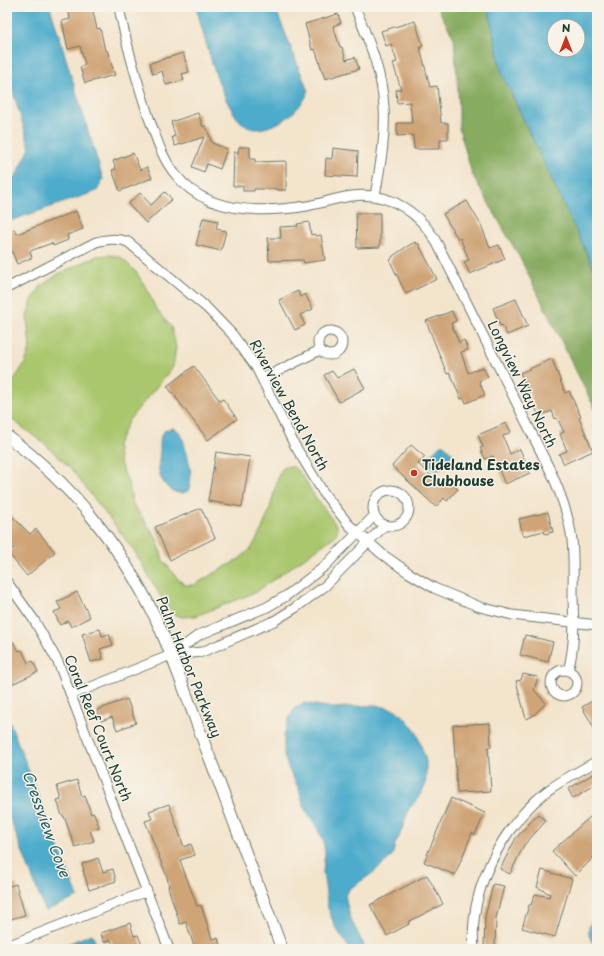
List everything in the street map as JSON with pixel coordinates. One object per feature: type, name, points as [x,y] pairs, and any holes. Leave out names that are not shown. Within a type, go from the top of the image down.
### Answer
[{"type":"street","name":"Longview Way North","points":[[119,7],[134,70],[161,149],[176,176],[194,193],[206,200],[222,206],[268,209],[309,206],[352,196],[375,196],[394,202],[412,213],[424,224],[434,237],[554,480],[565,507],[571,534],[574,621],[574,645],[568,671]]},
{"type":"street","points":[[354,7],[374,54],[383,92],[384,130],[375,196]]},
{"type":"street","name":"Riverview Bend North","points":[[7,288],[96,242],[108,239],[124,241],[137,249],[217,318],[238,343],[256,367],[294,444],[317,483],[329,501],[357,533],[368,543],[387,558],[422,581],[480,607],[512,615],[597,624]]},
{"type":"street","points":[[262,379],[320,350]]},
{"type":"street","name":"Palm Harbor Parkway","points":[[7,436],[32,455],[70,491],[104,532],[135,579],[156,620],[171,655],[282,949]]},
{"type":"street","points":[[394,490],[404,495],[409,506],[406,518],[397,525],[385,525],[374,516],[372,507],[373,503],[377,495],[382,492],[394,490]]},
{"type":"street","points":[[71,695],[171,655],[199,635],[267,607],[286,596],[325,566],[374,516]]},
{"type":"street","points":[[171,655],[202,652],[274,621],[311,597],[335,576],[385,525]]},
{"type":"street","name":"Coral Reef Court North","points":[[7,582],[26,607],[58,662],[169,949]]},
{"type":"street","points":[[228,623],[235,639]]},
{"type":"street","points":[[474,949],[474,919],[478,900],[490,865],[505,837],[517,821],[544,794],[597,761]]},
{"type":"street","points":[[7,946],[147,891]]},
{"type":"green space","points":[[437,7],[488,7],[502,74],[597,275],[597,413],[520,258],[472,174],[459,128],[459,105],[454,38]]},
{"type":"green space","points":[[110,255],[121,257],[136,272],[147,289],[155,307],[171,327],[176,347],[173,367],[129,420],[117,445],[120,463],[128,482],[133,504],[157,539],[163,560],[178,579],[185,585],[194,585],[239,559],[251,549],[269,512],[279,474],[283,468],[289,466],[294,467],[302,475],[314,495],[337,526],[337,532],[334,537],[256,592],[196,616],[182,617],[174,614],[162,599],[136,554],[71,469],[46,445],[7,416],[7,382],[12,383],[25,363],[30,349],[27,316],[32,300],[41,286],[58,274],[97,256]]},
{"type":"water","points":[[7,7],[50,7],[103,179],[97,191],[7,222],[7,181],[15,178],[30,148],[7,73]]},
{"type":"water","points":[[196,7],[275,7],[308,91],[301,105],[284,120],[262,128],[250,128],[240,121],[231,109],[223,93],[209,55]]},
{"type":"water","points":[[488,7],[597,7],[597,275],[502,74]]},
{"type":"water","points":[[171,428],[180,432],[184,441],[189,463],[191,475],[190,486],[188,491],[183,493],[176,493],[172,491],[163,481],[159,472],[161,436],[164,431]]},
{"type":"water","points":[[440,445],[444,445],[452,455],[439,470],[435,470],[427,462],[427,458]]},
{"type":"water","points":[[304,703],[333,708],[376,705],[396,710],[406,719],[417,733],[426,761],[425,786],[409,809],[390,858],[370,875],[349,889],[345,895],[350,918],[366,949],[350,949],[335,927],[328,908],[323,872],[325,852],[323,840],[315,824],[305,810],[299,789],[289,770],[284,756],[284,735],[289,718],[296,707]]},
{"type":"water","name":"Cressview Cove","points":[[7,715],[78,897],[45,911],[7,811]]},
{"type":"water","points":[[597,913],[597,949],[589,935],[589,927]]},
{"type":"water","points":[[92,934],[98,949],[60,949],[60,947]]},
{"type":"building","points":[[68,7],[92,7],[97,29],[100,28],[105,50],[107,50],[115,75],[85,83],[80,67],[85,65],[80,46],[68,49],[62,21],[70,19]]},
{"type":"building","points":[[338,14],[341,23],[333,26],[340,47],[342,47],[346,60],[355,57],[359,69],[325,79],[315,49],[312,50],[305,24]]},
{"type":"building","points":[[415,21],[423,46],[420,47],[430,87],[437,86],[441,123],[448,123],[448,139],[440,139],[440,149],[414,149],[413,135],[397,136],[397,123],[412,123],[410,102],[397,103],[396,90],[401,89],[393,63],[397,62],[391,44],[386,46],[381,31]]},
{"type":"building","points":[[183,53],[189,72],[182,74],[184,80],[166,85],[162,71],[153,74],[150,63]]},
{"type":"building","points":[[198,113],[203,127],[206,126],[212,143],[227,149],[220,169],[207,164],[204,172],[192,167],[204,137],[175,146],[172,137],[175,136],[171,122]]},
{"type":"building","points":[[239,147],[250,147],[250,159],[255,159],[255,162],[286,161],[286,190],[254,189],[254,191],[243,191],[243,186],[233,186],[234,152],[238,153]]},
{"type":"building","points":[[333,148],[358,151],[357,177],[325,175],[326,158],[332,159]]},
{"type":"building","points":[[133,153],[140,170],[147,167],[152,178],[120,191],[112,170],[116,169],[113,161]]},
{"type":"building","points":[[165,192],[172,199],[146,223],[128,204],[140,193],[151,205]]},
{"type":"building","points":[[467,201],[481,225],[490,248],[499,245],[505,259],[470,274],[464,262],[469,260],[460,238],[458,239],[443,214]]},
{"type":"building","points":[[76,211],[83,229],[67,235],[68,240],[53,246],[52,243],[30,251],[32,258],[17,264],[7,239],[7,232],[14,229],[17,234]]},
{"type":"building","points":[[356,213],[380,213],[380,247],[357,248]]},
{"type":"building","points":[[203,218],[218,221],[216,229],[226,231],[221,251],[196,245]]},
{"type":"building","points":[[309,222],[311,235],[321,235],[325,260],[304,263],[303,260],[269,261],[268,238],[281,238],[280,227],[298,226],[297,224]]},
{"type":"building","points":[[415,242],[416,244],[418,243],[437,279],[406,294],[390,261],[393,256]]},
{"type":"building","points":[[298,291],[300,297],[305,294],[313,309],[300,315],[305,325],[295,330],[279,300]]},
{"type":"building","points":[[516,299],[528,326],[507,335],[502,325],[500,326],[493,308]]},
{"type":"building","points":[[452,311],[456,321],[451,323],[459,343],[464,340],[468,350],[461,352],[468,373],[483,367],[488,377],[479,381],[485,395],[466,403],[464,398],[461,399],[450,373],[447,374],[426,321]]},
{"type":"building","points":[[552,359],[565,393],[569,391],[581,417],[579,418],[593,451],[564,464],[559,454],[567,451],[560,434],[564,432],[557,418],[555,419],[552,411],[539,416],[520,373]]},
{"type":"building","points":[[194,366],[220,401],[223,399],[237,419],[208,440],[167,386]]},
{"type":"building","points":[[354,369],[365,388],[339,402],[324,375],[332,371],[337,378]]},
{"type":"building","points":[[506,423],[511,432],[503,436],[510,454],[520,449],[530,473],[505,484],[493,456],[485,459],[480,448],[483,447],[478,435]]},
{"type":"building","name":"Tideland Estates Clubhouse","points":[[411,445],[425,457],[418,464],[443,486],[448,481],[458,489],[447,501],[444,498],[436,507],[392,466]]},
{"type":"building","points":[[216,452],[250,457],[242,507],[208,501]]},
{"type":"building","points":[[201,508],[215,538],[170,560],[155,527]]},
{"type":"building","points":[[7,511],[30,534],[36,529],[55,552],[27,576],[8,553],[14,548],[7,541]]},
{"type":"building","points":[[548,512],[553,532],[545,534],[544,531],[523,536],[519,519]]},
{"type":"building","points":[[77,592],[90,617],[71,627],[68,621],[60,625],[54,612],[61,609],[57,602]]},
{"type":"building","points":[[100,629],[102,636],[109,634],[113,645],[100,649],[103,659],[91,662],[82,634]]},
{"type":"building","points":[[7,633],[19,651],[22,650],[28,663],[33,661],[38,672],[12,684],[7,672]]},
{"type":"building","points":[[525,635],[553,642],[548,662],[520,655]]},
{"type":"building","points":[[523,674],[538,677],[534,690],[546,703],[533,716],[526,719],[516,681],[521,680]]},
{"type":"building","points":[[597,698],[597,733],[582,707]]},
{"type":"building","points":[[127,699],[136,723],[117,730],[112,717],[101,721],[97,710]]},
{"type":"building","points":[[490,723],[491,747],[488,747],[491,791],[457,793],[453,725]]},
{"type":"building","points":[[597,772],[597,784],[573,798],[568,789]]},
{"type":"building","points":[[77,780],[82,796],[85,795],[91,814],[94,813],[99,827],[90,830],[94,841],[75,847],[57,800],[61,799],[57,786]]},
{"type":"building","points":[[451,798],[485,813],[475,835],[472,833],[455,875],[424,862]]},
{"type":"building","points":[[169,804],[184,847],[191,844],[195,855],[180,860],[197,906],[201,905],[212,939],[218,938],[221,949],[195,949],[186,922],[180,924],[168,887],[167,877],[145,821],[152,819],[149,811]]},
{"type":"building","points":[[538,814],[546,821],[524,845],[510,874],[500,869],[516,838]]},
{"type":"building","points":[[590,817],[597,825],[597,854],[575,876],[552,851]]},
{"type":"building","points":[[98,858],[103,872],[113,869],[116,881],[89,890],[82,864]]},
{"type":"building","points":[[542,870],[572,879],[555,937],[522,928],[529,905],[531,905],[535,894],[549,897],[550,894],[537,887]]},
{"type":"building","points":[[427,875],[443,904],[408,922],[409,924],[387,936],[370,905]]},
{"type":"building","points":[[16,884],[25,915],[7,920],[7,887]]},
{"type":"building","points":[[493,884],[504,886],[496,918],[495,949],[484,949],[485,917]]},
{"type":"building","points":[[130,923],[134,936],[138,935],[142,945],[131,949],[114,949],[111,940],[104,942],[101,933]]},
{"type":"place","name":"Tideland Estates Clubhouse","points":[[414,473]]}]
